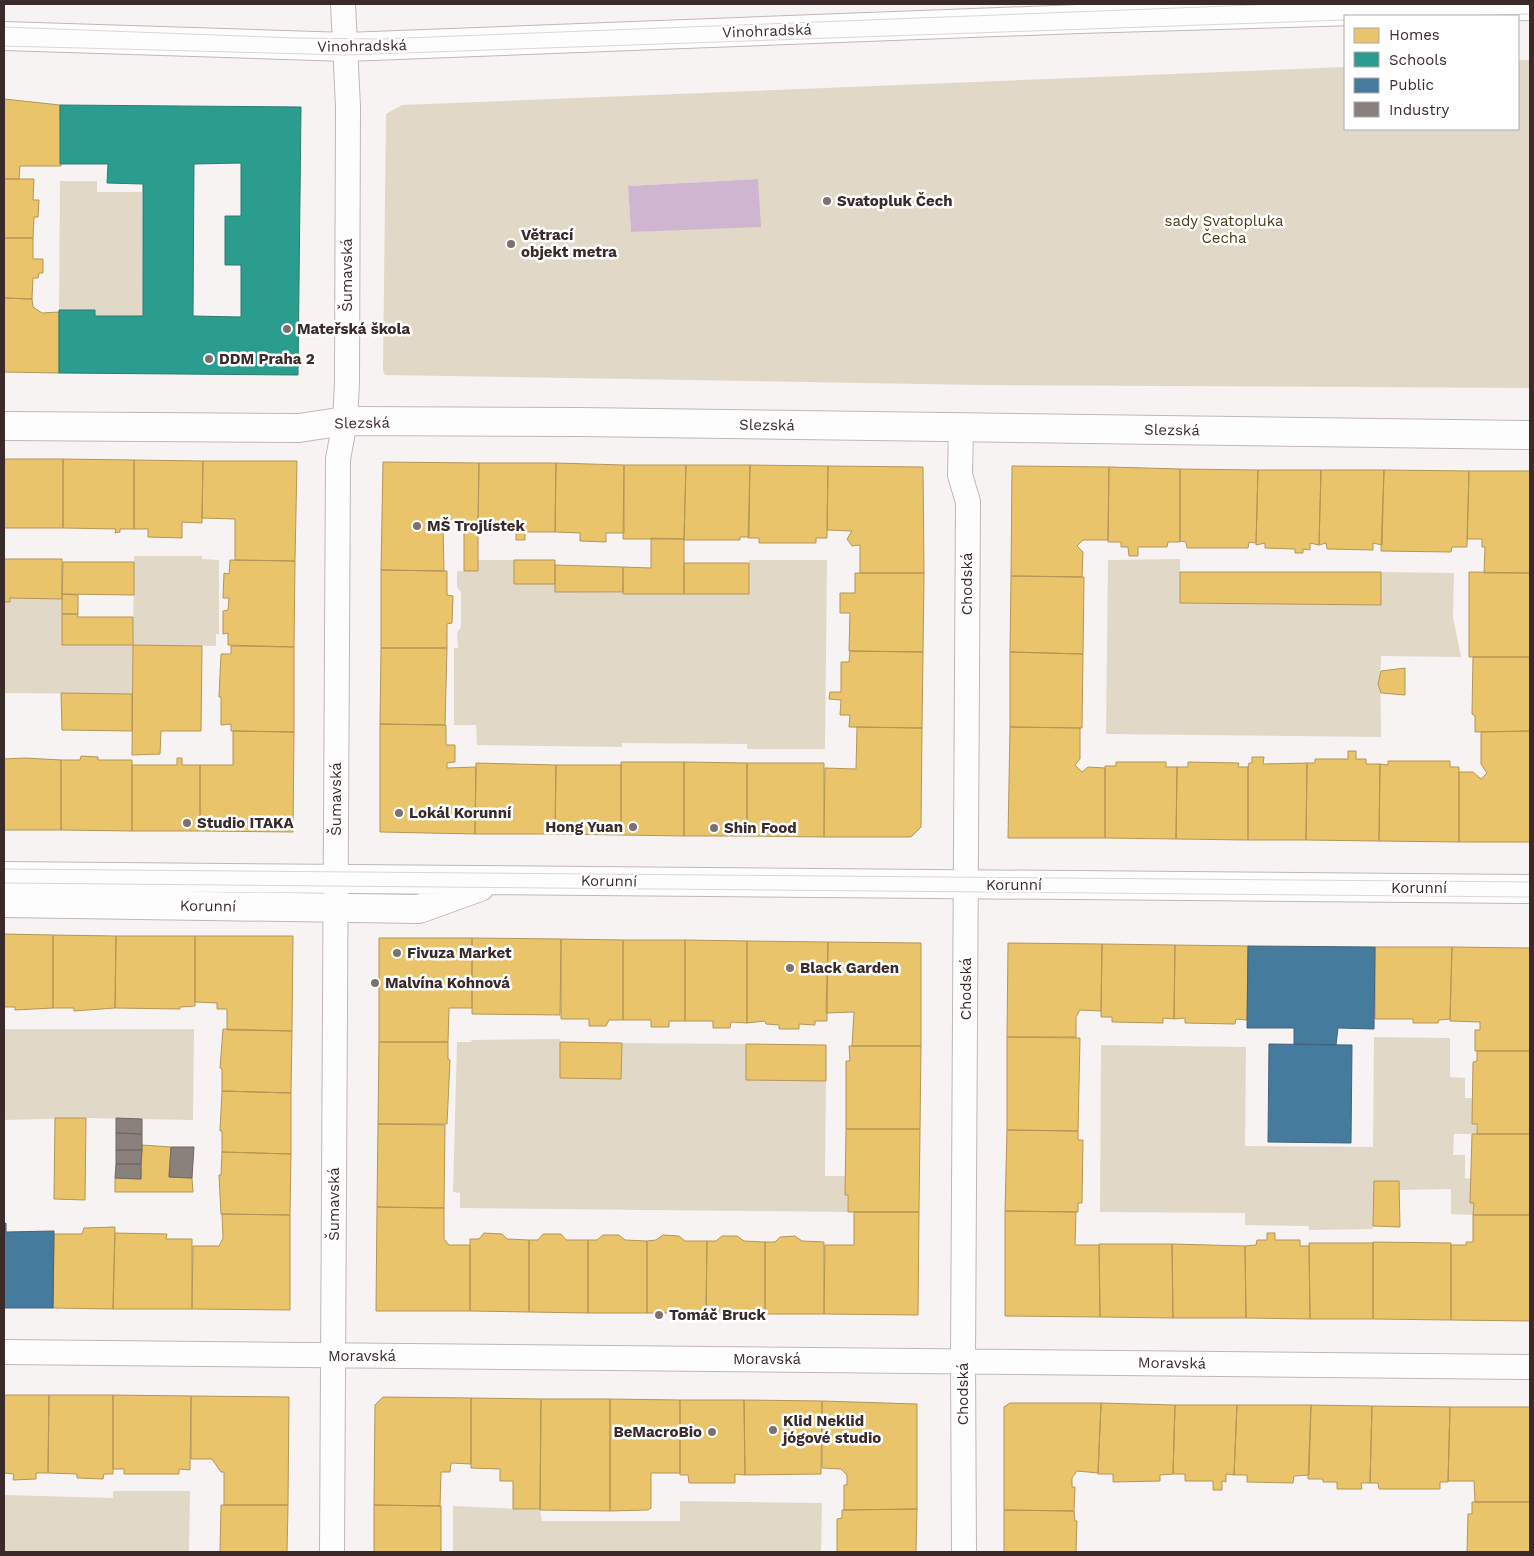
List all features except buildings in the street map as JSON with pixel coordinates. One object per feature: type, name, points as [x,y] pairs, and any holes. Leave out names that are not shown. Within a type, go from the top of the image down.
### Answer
[{"type":"street","name":"Šumavská","points":[[332,1552],[338,459],[345,422],[348,107],[343,4]]},
{"type":"street","name":"Vinohradská","points":[[4,36],[346,47],[1079,12],[1530,6]]},
{"type":"street","name":"Slezská","points":[[4,426],[300,428],[345,422],[961,427],[1530,435]]},
{"type":"street","name":"Chodská","points":[[961,427],[960,475],[968,502],[963,1360],[964,1552]]},
{"type":"street","name":"Korunní","points":[[4,876],[1530,889]]},
{"type":"street","name":"Korunní","points":[[4,904],[419,909],[498,880]]},
{"type":"street","name":"Moravská","points":[[4,1352],[1530,1367]]},
{"type":"green space","name":"sady Svatopluka Čecha","points":[[1519,60],[1530,60],[1530,388],[980,385],[385,375],[383,370],[386,114],[402,105],[1344,67],[1344,130],[1519,130]],"holes":[[[758,179],[678,229],[631,232],[628,186]]]},
{"type":"green space","points":[[60,181],[97,181],[97,192],[142,192],[143,316],[95,316],[95,310],[59,310]]},
{"type":"green space","points":[[134,556],[202,556],[202,559],[219,560],[219,634],[216,634],[216,646],[133,645]]},
{"type":"green space","points":[[1180,559],[1180,603],[1381,605],[1381,572],[1454,573],[1453,617],[1461,657],[1381,656],[1381,737],[1106,734],[1108,560]]},
{"type":"green space","points":[[478,560],[514,560],[514,584],[555,584],[555,592],[748,594],[749,560],[827,560],[825,749],[747,749],[747,744],[622,743],[622,747],[477,745],[476,725],[454,725],[454,648],[458,648],[457,633],[461,627],[461,592],[457,587],[457,571],[478,571]]},
{"type":"green space","points":[[10,598],[62,599],[62,645],[133,645],[132,694],[4,693],[4,602],[10,602]]},
{"type":"green space","points":[[4,1029],[194,1029],[193,1120],[86,1118],[4,1120]]},
{"type":"green space","points":[[1374,1037],[1450,1038],[1450,1077],[1465,1078],[1465,1098],[1472,1098],[1477,1134],[1454,1134],[1453,1155],[1465,1155],[1465,1178],[1471,1179],[1470,1203],[1474,1203],[1473,1215],[1451,1214],[1451,1189],[1398,1190],[1398,1197],[1373,1197],[1373,1229],[1309,1230],[1309,1226],[1245,1225],[1245,1213],[1100,1212],[1101,1045],[1246,1047],[1245,1146],[1373,1147]]},
{"type":"green space","points":[[560,1039],[560,1078],[621,1079],[622,1043],[746,1044],[746,1080],[826,1081],[825,1176],[846,1176],[848,1212],[460,1208],[460,1193],[453,1192],[457,1042],[472,1042],[471,1040]]},
{"type":"green space","points":[[113,1491],[190,1491],[189,1552],[4,1552],[4,1495],[113,1498]]},
{"type":"green space","points":[[680,1501],[822,1503],[821,1552],[453,1552],[453,1506],[540,1510],[542,1521],[680,1521]]},
{"type":"shaded area","points":[[758,179],[761,227],[631,232],[628,186]]},
{"type":"tram line","points":[[4,27],[295,38],[380,39],[1279,4]]},
{"type":"tram line","points":[[1490,15],[1530,14]]},
{"type":"tram line","points":[[4,46],[346,55],[1344,20]]},
{"type":"tram line","points":[[4,869],[1530,882]]},
{"type":"tram line","points":[[4,883],[1530,897]]},
{"type":"place","name":"Svatopluk Čech","points":[[827,201]]},
{"type":"place","name":"Větrací objekt metra","points":[[511,244]]},
{"type":"place","name":"Mateřská škola","points":[[287,329]]},
{"type":"place","name":"DDM Praha 2","points":[[209,359]]},
{"type":"place","name":"MŠ Trojlístek","points":[[417,526]]},
{"type":"place","name":"Lokál Korunní","points":[[399,813]]},
{"type":"place","name":"Studio ITAKA","points":[[187,823]]},
{"type":"place","name":"Hong Yuan","points":[[633,827]]},
{"type":"place","name":"Shin Food","points":[[714,828]]},
{"type":"place","name":"Fivuza Market","points":[[397,953]]},
{"type":"place","name":"Black Garden","points":[[790,968]]},
{"type":"place","name":"Malvína Kohnová","points":[[375,983]]},
{"type":"place","name":"Tomáč Bruck","points":[[659,1315]]},
{"type":"place","name":"Klid Neklid jógové studio","points":[[773,1430]]},
{"type":"place","name":"BeMacroBio","points":[[712,1432]]}]
